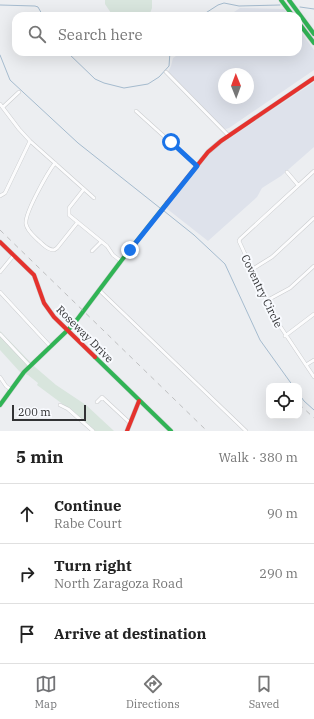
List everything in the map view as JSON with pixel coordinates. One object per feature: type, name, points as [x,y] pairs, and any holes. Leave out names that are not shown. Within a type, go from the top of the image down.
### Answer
[{"type":"main road","points":[[281,0],[293,12]]},
{"type":"main road","points":[[289,0],[295,12]]},
{"type":"main road","points":[[302,21],[314,34]]},
{"type":"main road","points":[[302,27],[314,43]]},
{"type":"main road","points":[[0,405],[1,400],[30,366],[67,330],[211,149],[314,78]]},
{"type":"main road","name":"Roseway Drive","points":[[0,242],[34,275],[46,307],[67,330],[171,431]]},
{"type":"main road","points":[[127,431],[139,401]]},
{"type":"street","points":[[166,72],[229,136]]},
{"type":"street","points":[[18,92],[1,106],[30,141],[94,198]]},
{"type":"street","points":[[136,111],[197,166]]},
{"type":"street","points":[[0,196],[5,193],[30,141]]},
{"type":"street","points":[[55,163],[47,174],[30,209],[26,219],[26,227],[46,248],[54,250],[77,223]]},
{"type":"street","name":"Coventry Circle","points":[[314,170],[240,239],[240,245],[266,302],[278,324],[314,377]]},
{"type":"street","points":[[287,172],[298,185]]},
{"type":"street","points":[[84,189],[68,209],[69,215],[107,246],[113,255],[121,261]]},
{"type":"street","points":[[251,270],[272,257],[314,218]]},
{"type":"street","points":[[92,251],[101,242]]},
{"type":"street","points":[[0,272],[14,255]]},
{"type":"street","points":[[266,302],[290,288],[314,266]]},
{"type":"street","points":[[99,290],[246,431]]},
{"type":"street","points":[[0,292],[50,346]]},
{"type":"street","points":[[286,336],[314,314]]},
{"type":"street","points":[[0,334],[30,366]]},
{"type":"street","points":[[306,365],[314,360]]},
{"type":"street","points":[[0,377],[10,389]]},
{"type":"street","points":[[97,402],[102,397],[130,423]]},
{"type":"street","points":[[60,405],[68,409],[93,431]]},
{"type":"shaded area","points":[[105,0],[152,0],[152,8],[150,12],[110,12],[105,4]]},
{"type":"shaded area","points":[[240,8],[284,9],[286,12],[234,12]]},
{"type":"shaded area","points":[[302,34],[314,50],[314,70],[226,129],[223,128],[168,72],[173,58],[176,56],[302,56]]},
{"type":"shaded area","points":[[314,82],[314,147],[281,176],[262,188],[257,197],[208,241],[166,208],[215,148]]},
{"type":"shaded area","points":[[0,331],[35,367],[56,385],[86,405],[114,431],[95,431],[80,417],[37,385],[38,383],[28,375],[20,372],[0,350]]},
{"type":"waterway","points":[[207,12],[224,3],[239,6],[280,5]]},
{"type":"waterway","points":[[0,5],[35,6],[38,7],[41,12]]},
{"type":"waterway","points":[[300,7],[314,9]]},
{"type":"waterway","points":[[0,55],[10,80],[78,143],[160,208]]},
{"type":"waterway","points":[[71,56],[95,79],[124,88],[148,84],[159,77],[169,66],[170,56]]},
{"type":"waterway","points":[[164,211],[194,235],[225,264],[260,340],[291,383]]},
{"type":"waterway","points":[[302,398],[314,410]]},
{"type":"railway","points":[[0,230],[207,431]]},
{"type":"railway","points":[[302,407],[314,418]]},
{"type":"traffic: fast","points":[[281,0],[290,12]]},
{"type":"traffic: fast","points":[[289,0],[298,12]]},
{"type":"traffic: fast","points":[[302,18],[314,34]]},
{"type":"traffic: fast","points":[[302,27],[314,43]]},
{"type":"traffic: fast","points":[[0,405],[24,372],[73,325],[167,203]]},
{"type":"traffic: fast","points":[[95,357],[171,431]]},
{"type":"traffic: jam","points":[[167,203],[208,152],[221,141],[314,78]]},
{"type":"traffic: jam","points":[[0,242],[34,275],[44,303],[54,317],[95,357]]},
{"type":"traffic: jam","points":[[127,431],[139,401]]},
{"type":"route","points":[[130,250],[197,166],[171,142]]}]
